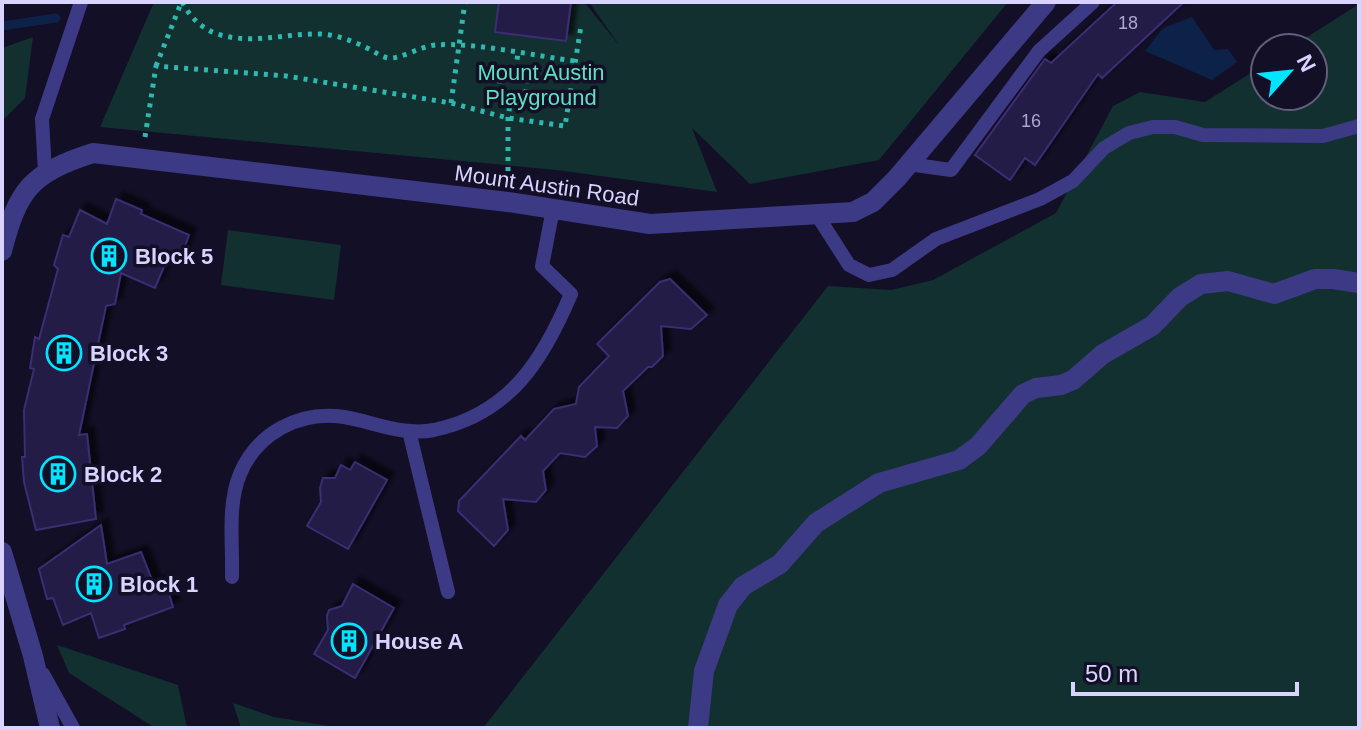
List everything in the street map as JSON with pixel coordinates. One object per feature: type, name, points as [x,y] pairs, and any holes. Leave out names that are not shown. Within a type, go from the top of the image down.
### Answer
[{"type":"street","name":"Mount Austin Road","points":[[2,251],[12,212],[25,189],[65,162],[93,153],[508,202],[650,224],[853,212],[873,202],[908,164],[1046,2]]},
{"type":"street","points":[[698,728],[704,671],[728,605],[743,586],[780,564],[816,523],[879,483],[959,460],[978,446],[1023,394],[1073,380],[1103,354],[1152,326],[1185,293],[1201,284],[1228,281],[1277,294],[1315,279],[1359,283]]},
{"type":"street","points":[[2,552],[33,656],[50,728]]},
{"type":"lane","points":[[45,173],[42,119],[81,2]]},
{"type":"lane","points":[[908,164],[951,170],[1039,51],[1093,2]]},
{"type":"lane","points":[[817,215],[849,265],[869,275],[892,270],[936,239],[1040,199],[1073,181],[1104,148],[1129,133],[1153,127],[1175,127],[1203,135],[1323,136],[1359,126]]},
{"type":"lane","points":[[232,577],[234,494],[247,459],[273,432],[308,417],[327,416],[409,431],[432,430],[479,413],[520,382],[551,341],[571,294],[542,266],[553,209]]},
{"type":"lane","points":[[409,431],[448,592]]},
{"type":"lane","points":[[33,656],[73,728]]},
{"type":"path","points":[[182,2],[190,16],[201,25],[216,33],[250,40],[320,34],[346,38],[382,57],[393,59],[434,45],[459,45],[575,61]]},
{"type":"path","points":[[143,158],[156,66],[182,2]]},
{"type":"path","points":[[451,103],[465,2]]},
{"type":"path","points":[[156,66],[286,76],[451,103],[508,118],[565,126],[581,26]]},
{"type":"path","points":[[515,74],[518,53]]},
{"type":"path","points":[[501,72],[515,74],[528,76],[525,99],[498,96],[501,72]]},
{"type":"path","points":[[508,202],[511,97]]},
{"type":"green space","name":"Mount Austin Playground","points":[[154,2],[584,2],[619,45],[589,2],[1008,2],[879,160],[750,184],[692,128],[717,192],[557,170],[100,127]]},
{"type":"green space","points":[[1359,4],[1359,728],[483,728],[828,286],[891,290],[933,280],[1056,213],[1113,106],[1140,92],[1205,102],[1249,74],[1249,112],[1329,112],[1329,32],[1315,32]]},
{"type":"green space","points":[[33,37],[25,98],[2,121],[2,48]]},
{"type":"green space","points":[[228,230],[341,245],[334,300],[221,285]]},
{"type":"green space","points":[[57,645],[178,685],[187,728],[155,728],[69,673]]},
{"type":"green space","points":[[233,703],[274,717],[341,728],[241,728]]},
{"type":"water","points":[[1192,17],[1214,50],[1228,49],[1237,62],[1212,80],[1145,51],[1163,28]]},
{"type":"building","points":[[499,2],[571,2],[566,41],[495,32]]},
{"type":"building","points":[[1117,2],[1184,2],[1102,78],[1098,74],[1035,165],[1025,158],[1010,180],[975,155],[1045,59],[1051,63]]},
{"type":"building","points":[[116,199],[189,235],[180,260],[169,255],[155,288],[121,273],[115,304],[106,306],[79,435],[87,434],[96,519],[36,530],[24,482],[22,457],[25,457],[24,410],[34,369],[30,368],[35,337],[39,339],[58,269],[54,265],[63,235],[69,237],[80,210],[107,224]]},
{"type":"building","points":[[670,279],[707,315],[691,329],[661,326],[663,356],[623,391],[628,416],[617,428],[595,427],[597,446],[585,457],[560,453],[543,471],[546,490],[536,502],[503,499],[508,530],[494,546],[458,511],[459,501],[521,436],[525,440],[554,409],[576,404],[579,387],[609,356],[597,344],[660,282]]},
{"type":"building","points":[[355,462],[387,480],[348,549],[307,526],[321,502],[323,478],[335,478],[341,465],[350,470]]},
{"type":"building","name":"Block 1","points":[[101,525],[107,564],[141,552],[154,585],[165,581],[173,607],[99,638],[91,613],[63,625],[53,598],[47,599],[39,569]]},
{"type":"building","name":"House A","points":[[353,584],[394,608],[355,678],[314,654],[328,630],[329,610],[342,606]]},
{"type":"waterway","points":[[2,26],[56,18]]},
{"type":"place","name":"Block 5","points":[[109,256]]},
{"type":"place","name":"Block 3","points":[[64,353]]},
{"type":"place","name":"Block 2","points":[[58,474]]},
{"type":"place","name":"Block 1","points":[[94,584]]},
{"type":"place","name":"House A","points":[[349,641]]}]
